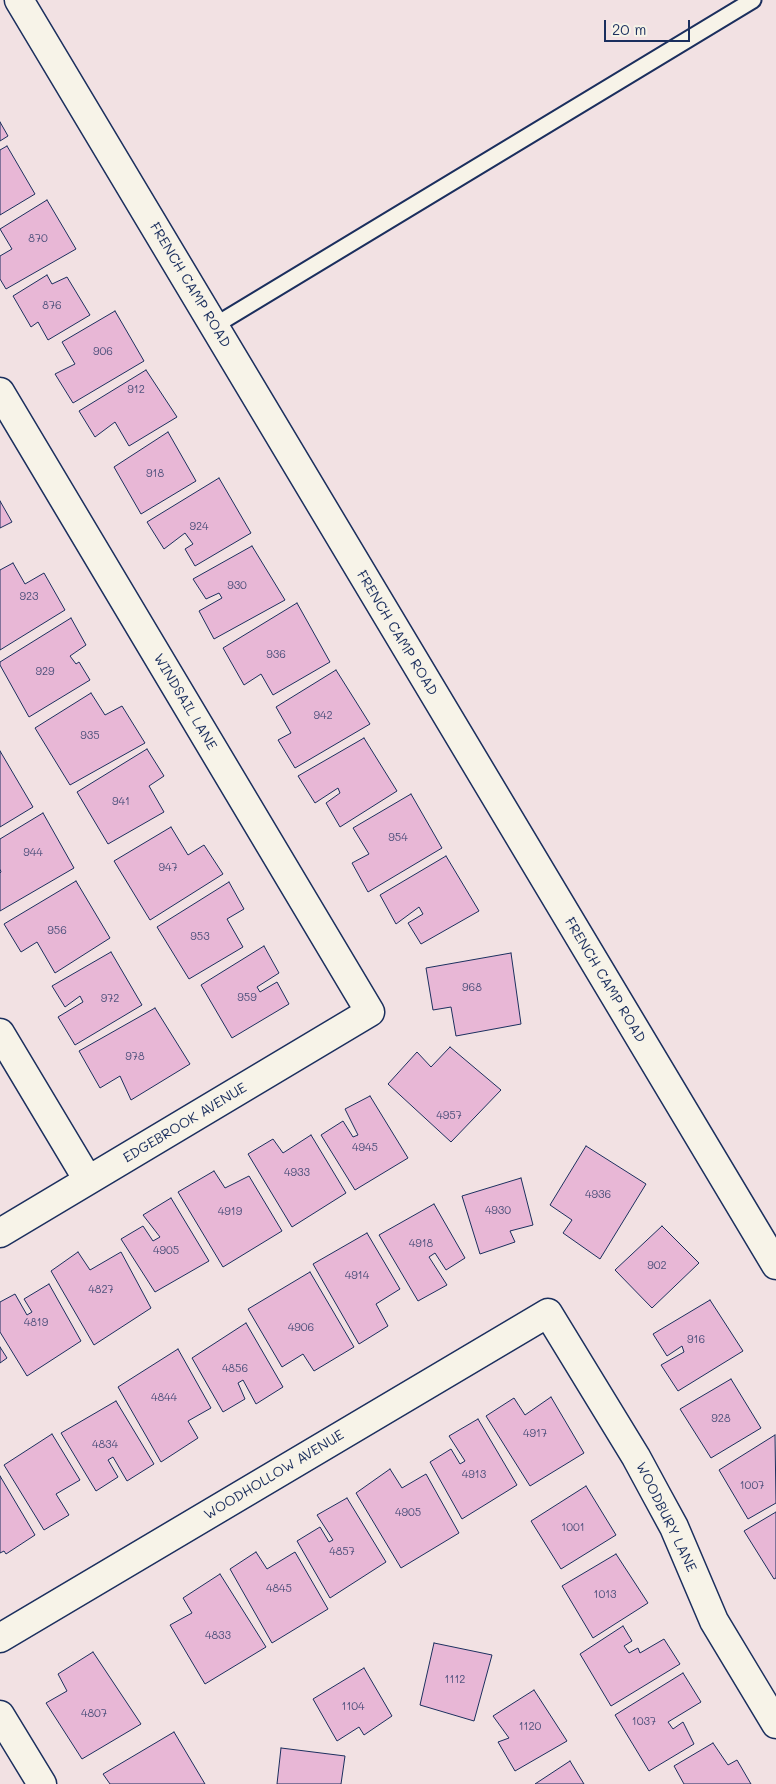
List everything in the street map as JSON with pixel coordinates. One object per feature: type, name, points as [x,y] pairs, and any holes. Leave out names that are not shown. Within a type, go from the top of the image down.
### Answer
[{"type":"street","name":"FRENCH CAMP ROAD","points":[[19,0],[776,1266]]},
{"type":"street","name":"WINDSAIL LANE","points":[[0,392],[370,1012]]},
{"type":"street","name":"EDGEBROOK AVENUE","points":[[0,1232],[370,1012]]},
{"type":"street","points":[[0,1032],[88,1180]]},
{"type":"street","name":"WOODHOLLOW AVENUE","points":[[0,1638],[548,1313]]},
{"type":"street","name":"WOODBURY LANE","points":[[548,1313],[636,1457],[674,1527],[714,1621],[776,1724]]},
{"type":"street","points":[[0,1715],[42,1784]]},
{"type":"lane","points":[[214,326],[753,0]]},
{"type":"building","points":[[0,122],[8,136],[0,141]]},
{"type":"building","points":[[7,146],[35,194],[0,215],[0,150]]},
{"type":"building","points":[[47,200],[76,249],[6,289],[0,279],[0,256],[12,249],[0,229]]},
{"type":"building","points":[[47,275],[52,284],[67,277],[90,315],[48,340],[38,322],[31,327],[13,296]]},
{"type":"building","points":[[115,311],[144,361],[73,403],[55,374],[75,364],[62,342]]},
{"type":"building","points":[[146,370],[177,417],[129,446],[115,422],[95,437],[79,411]]},
{"type":"building","points":[[168,432],[196,481],[141,514],[114,467]]},
{"type":"building","points":[[219,478],[251,533],[195,566],[185,549],[193,544],[185,533],[164,549],[147,522]]},
{"type":"building","points":[[0,501],[12,522],[0,528]]},
{"type":"building","points":[[252,546],[285,600],[214,639],[199,611],[222,598],[219,593],[206,599],[193,579]]},
{"type":"building","points":[[13,563],[25,584],[44,573],[65,610],[0,650],[0,570]]},
{"type":"building","points":[[297,603],[330,662],[273,695],[261,674],[244,685],[223,648]]},
{"type":"building","points":[[71,618],[86,645],[70,656],[76,664],[79,662],[90,680],[29,717],[0,662]]},
{"type":"building","points":[[336,670],[370,724],[295,768],[278,740],[291,733],[276,707]]},
{"type":"building","points":[[91,693],[105,715],[122,706],[145,743],[70,785],[35,728]]},
{"type":"building","points":[[364,738],[397,791],[340,827],[326,803],[340,793],[338,788],[315,803],[298,776]]},
{"type":"building","points":[[147,749],[164,776],[149,786],[164,812],[108,844],[77,792]]},
{"type":"building","points":[[0,751],[33,807],[0,827]]},
{"type":"building","points":[[411,794],[442,848],[368,892],[352,863],[369,854],[353,828]]},
{"type":"building","points":[[43,813],[74,868],[0,911],[0,839]]},
{"type":"building","points":[[171,827],[188,855],[204,845],[223,874],[150,920],[114,861]]},
{"type":"building","points":[[446,856],[479,911],[421,944],[408,923],[423,914],[419,907],[396,924],[380,895]]},
{"type":"building","points":[[76,881],[110,938],[55,973],[37,942],[21,952],[4,924]]},
{"type":"building","points":[[229,882],[244,909],[227,919],[243,947],[189,979],[157,927]]},
{"type":"building","points":[[264,946],[279,973],[257,987],[260,992],[277,982],[289,1004],[232,1038],[201,985]]},
{"type":"building","points":[[111,952],[142,1005],[75,1045],[58,1017],[83,1002],[80,996],[65,1007],[52,986]]},
{"type":"building","points":[[511,953],[521,1024],[456,1036],[451,1007],[433,1010],[426,968]]},
{"type":"building","points":[[155,1008],[190,1064],[131,1100],[120,1076],[100,1088],[79,1051]]},
{"type":"building","points":[[450,1047],[501,1090],[451,1142],[388,1084],[417,1052],[431,1067]]},
{"type":"building","points":[[370,1096],[408,1158],[355,1190],[321,1135],[343,1121],[353,1137],[358,1135],[345,1109]]},
{"type":"building","points":[[311,1135],[346,1193],[292,1227],[248,1154],[273,1139],[283,1153]]},
{"type":"building","points":[[586,1146],[646,1184],[600,1259],[563,1233],[572,1220],[550,1205]]},
{"type":"building","points":[[214,1171],[225,1188],[249,1176],[282,1231],[223,1267],[178,1192]]},
{"type":"building","points":[[521,1178],[533,1225],[510,1231],[515,1242],[480,1254],[462,1196]]},
{"type":"building","points":[[171,1198],[209,1261],[155,1292],[121,1239],[143,1226],[153,1241],[160,1237],[143,1215]]},
{"type":"building","points":[[434,1204],[465,1258],[446,1270],[435,1253],[429,1257],[447,1285],[418,1301],[379,1235]]},
{"type":"building","points":[[662,1226],[699,1263],[652,1308],[615,1270]]},
{"type":"building","points":[[367,1233],[400,1289],[376,1304],[388,1326],[359,1344],[313,1264]]},
{"type":"building","points":[[78,1252],[90,1270],[121,1252],[151,1308],[94,1345],[51,1271]]},
{"type":"building","points":[[310,1272],[354,1347],[314,1371],[303,1354],[282,1367],[248,1309]]},
{"type":"building","points":[[49,1284],[81,1341],[27,1376],[0,1332],[0,1302],[15,1294],[27,1315],[32,1312],[24,1299]]},
{"type":"building","points":[[710,1300],[743,1351],[678,1391],[661,1365],[684,1352],[682,1346],[667,1356],[653,1334]]},
{"type":"building","points":[[246,1323],[283,1387],[256,1404],[243,1380],[238,1383],[245,1399],[223,1412],[192,1358]]},
{"type":"building","points":[[0,1347],[7,1358],[0,1363]]},
{"type":"building","points":[[178,1349],[211,1408],[188,1421],[198,1438],[161,1462],[118,1387]]},
{"type":"building","points":[[731,1379],[761,1428],[711,1458],[680,1409]]},
{"type":"building","points":[[551,1397],[584,1453],[530,1486],[486,1416],[514,1398],[525,1415]]},
{"type":"building","points":[[116,1401],[154,1464],[127,1481],[113,1457],[108,1460],[118,1477],[96,1491],[61,1433]]},
{"type":"building","points":[[478,1419],[517,1485],[462,1519],[430,1462],[451,1449],[460,1464],[465,1461],[449,1436]]},
{"type":"building","points":[[52,1434],[80,1480],[56,1494],[69,1515],[44,1530],[4,1465]]},
{"type":"building","points":[[775,1435],[776,1503],[748,1519],[719,1470]]},
{"type":"building","points":[[390,1469],[402,1488],[426,1474],[459,1533],[401,1568],[356,1493]]},
{"type":"building","points":[[0,1476],[35,1535],[6,1554],[4,1551],[0,1553]]},
{"type":"building","points":[[586,1486],[616,1535],[561,1569],[531,1521]]},
{"type":"building","points":[[347,1498],[386,1562],[330,1598],[297,1541],[320,1527],[329,1542],[333,1540],[317,1515]]},
{"type":"building","points":[[776,1512],[776,1578],[774,1579],[744,1531]]},
{"type":"building","points":[[256,1552],[267,1569],[295,1552],[328,1609],[272,1643],[230,1569]]},
{"type":"building","points":[[616,1554],[648,1603],[593,1638],[562,1586]]},
{"type":"building","points":[[220,1574],[266,1647],[205,1684],[170,1625],[192,1613],[183,1598]]},
{"type":"building","points":[[623,1626],[632,1641],[624,1646],[629,1653],[638,1648],[640,1653],[664,1639],[680,1664],[611,1706],[580,1654]]},
{"type":"building","points":[[434,1643],[492,1655],[474,1721],[420,1705]]},
{"type":"building","points":[[93,1652],[141,1724],[82,1759],[46,1703],[67,1691],[58,1674]]},
{"type":"building","points":[[364,1668],[392,1716],[364,1735],[359,1727],[337,1741],[313,1699]]},
{"type":"building","points":[[683,1673],[701,1702],[668,1722],[673,1729],[683,1722],[694,1744],[649,1771],[615,1715]]},
{"type":"building","points":[[534,1690],[567,1741],[515,1771],[498,1742],[509,1738],[493,1716]]},
{"type":"building","points":[[174,1732],[205,1784],[110,1784],[103,1774]]},
{"type":"building","points":[[713,1743],[728,1765],[737,1760],[751,1784],[684,1784],[674,1766]]},
{"type":"building","points":[[281,1748],[345,1756],[341,1784],[277,1784]]},
{"type":"building","points":[[570,1761],[584,1784],[535,1784]]}]
